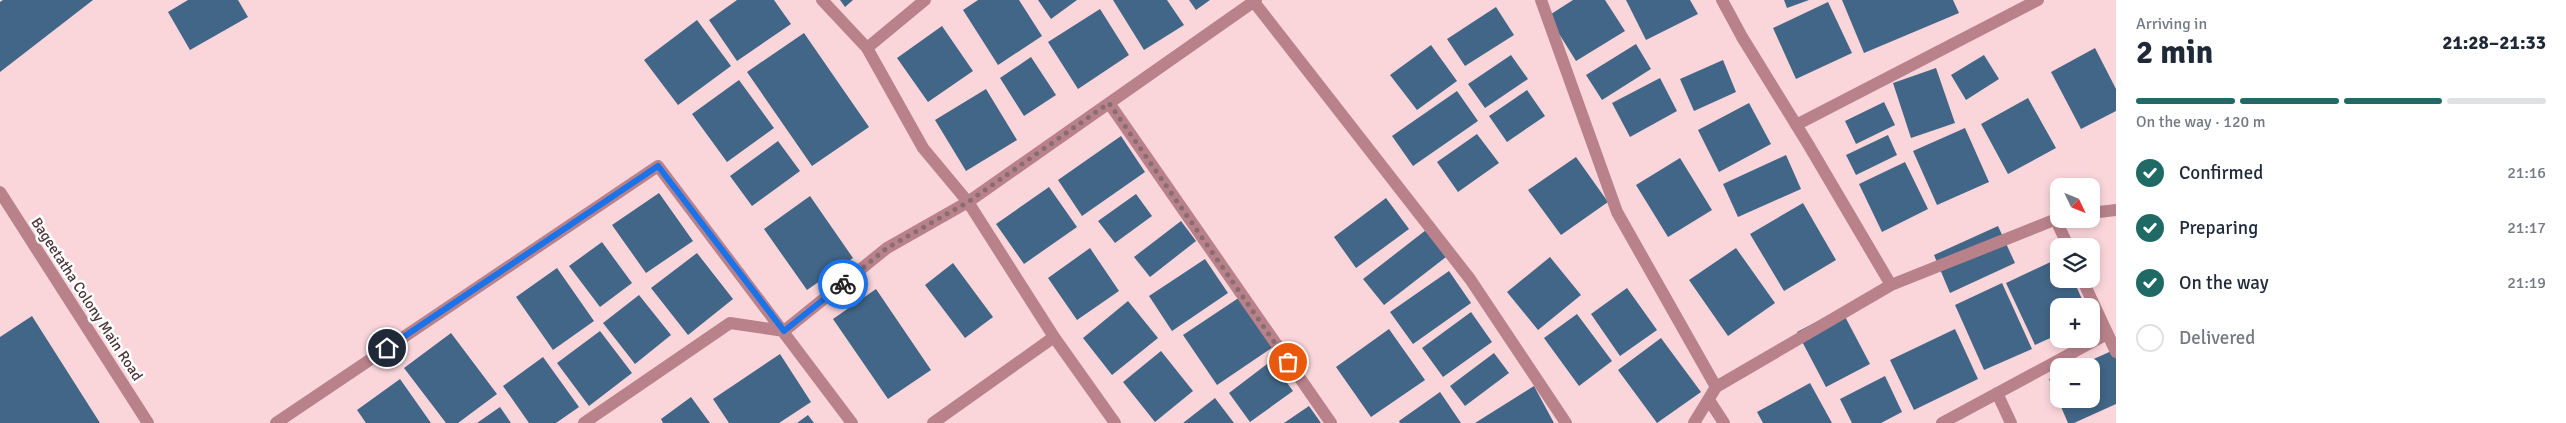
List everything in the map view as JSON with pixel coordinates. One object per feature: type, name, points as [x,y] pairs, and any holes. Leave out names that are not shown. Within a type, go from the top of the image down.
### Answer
[{"type":"street","points":[[822,0],[867,48],[923,148],[968,202],[1054,338],[1115,423]]},
{"type":"street","points":[[867,48],[925,0]]},
{"type":"street","points":[[1541,0],[1617,212],[1716,387]]},
{"type":"street","points":[[1722,0],[1742,37],[1891,285]]},
{"type":"street","points":[[1796,125],[2038,0]]},
{"type":"street","points":[[584,423],[730,324],[784,331],[887,248],[968,202],[1255,1],[1470,279],[1566,423]]},
{"type":"street","points":[[1109,103],[1331,423]]},
{"type":"street","points":[[276,423],[658,166],[852,423]]},
{"type":"street","name":"Bageetatha Colony Main Road","points":[[0,192],[148,423]]},
{"type":"street","points":[[2100,212],[2116,210]]},
{"type":"street","points":[[1694,423],[1716,387],[1891,285],[2050,221]]},
{"type":"street","points":[[2086,288],[2116,352]]},
{"type":"street","points":[[1942,423],[2107,334]]},
{"type":"street","points":[[933,423],[1054,338]]},
{"type":"street","points":[[1998,393],[2011,423]]},
{"type":"street","points":[[1709,400],[1724,423]]},
{"type":"building","points":[[3,0],[93,0],[0,72],[0,2]]},
{"type":"building","points":[[188,0],[238,0],[248,17],[190,50],[168,12]]},
{"type":"building","points":[[737,0],[774,0],[791,24],[737,61],[709,20]]},
{"type":"building","points":[[840,0],[853,0],[845,7]]},
{"type":"building","points":[[978,0],[1019,0],[1042,36],[998,65],[963,10]]},
{"type":"building","points":[[1038,0],[1077,0],[1051,19]]},
{"type":"building","points":[[1113,0],[1167,0],[1184,25],[1144,50]]},
{"type":"building","points":[[1189,0],[1210,0],[1196,10]]},
{"type":"building","points":[[1573,0],[1605,0],[1625,31],[1576,61],[1548,16]]},
{"type":"building","points":[[1626,0],[1690,0],[1698,14],[1646,40]]},
{"type":"building","points":[[1784,0],[1809,0],[1787,8]]},
{"type":"building","points":[[1842,0],[1953,0],[1959,13],[1864,53]]},
{"type":"building","points":[[1828,2],[1852,53],[1796,79],[1773,28]]},
{"type":"building","points":[[1496,7],[1514,35],[1465,66],[1447,39]]},
{"type":"building","points":[[1100,9],[1129,55],[1078,89],[1048,42]]},
{"type":"building","points":[[697,20],[731,66],[678,105],[644,60]]},
{"type":"building","points":[[942,26],[973,71],[928,102],[897,58]]},
{"type":"building","points":[[804,33],[869,127],[812,166],[747,72]]},
{"type":"building","points":[[1636,44],[1651,69],[1602,100],[1586,75]]},
{"type":"building","points":[[1431,45],[1457,81],[1417,110],[1390,75]]},
{"type":"building","points":[[2095,48],[2116,89],[2116,111],[2081,129],[2051,72]]},
{"type":"building","points":[[1511,55],[1528,79],[1485,108],[1468,84]]},
{"type":"building","points":[[1984,55],[1999,79],[1966,100],[1951,75]]},
{"type":"building","points":[[1031,57],[1056,95],[1024,116],[1000,78]]},
{"type":"building","points":[[1723,60],[1736,92],[1694,111],[1680,79]]},
{"type":"building","points":[[1936,68],[1955,123],[1911,138],[1893,83]]},
{"type":"building","points":[[1660,78],[1677,111],[1630,137],[1612,103]]},
{"type":"building","points":[[739,80],[774,128],[727,162],[692,114]]},
{"type":"building","points":[[986,89],[1017,140],[966,171],[935,120]]},
{"type":"building","points":[[1527,90],[1545,116],[1507,142],[1489,116]]},
{"type":"building","points":[[1457,91],[1478,121],[1413,166],[1392,136]]},
{"type":"building","points":[[2028,98],[2056,148],[2008,174],[1981,124]]},
{"type":"building","points":[[1884,102],[1895,125],[1856,144],[1845,121]]},
{"type":"building","points":[[1749,103],[1771,144],[1719,172],[1698,130]]},
{"type":"building","points":[[1965,128],[1989,182],[1937,205],[1913,151]]},
{"type":"building","points":[[1477,134],[1499,163],[1458,192],[1437,162]]},
{"type":"building","points":[[1888,135],[1897,155],[1856,175],[1846,155]]},
{"type":"building","points":[[1121,136],[1145,172],[1082,216],[1058,180]]},
{"type":"building","points":[[778,141],[800,171],[752,206],[730,176]]},
{"type":"building","points":[[1786,155],[1801,189],[1738,217],[1723,184]]},
{"type":"building","points":[[1576,157],[1608,202],[1561,235],[1528,190]]},
{"type":"building","points":[[1680,158],[1712,210],[1668,237],[1636,185]]},
{"type":"building","points":[[1905,162],[1928,209],[1882,232],[1859,184]]},
{"type":"building","points":[[1049,187],[1077,227],[1024,264],[996,224]]},
{"type":"building","points":[[659,193],[693,241],[646,273],[612,225]]},
{"type":"building","points":[[1136,194],[1152,216],[1115,243],[1098,221]]},
{"type":"building","points":[[810,196],[853,258],[807,290],[764,229]]},
{"type":"building","points":[[1386,198],[1409,229],[1356,268],[1334,237]]},
{"type":"building","points":[[1803,203],[1836,260],[1784,291],[1750,234]]},
{"type":"building","points":[[1181,221],[1196,241],[1150,277],[1134,257]]},
{"type":"building","points":[[1998,226],[2015,263],[1950,293],[1934,255]]},
{"type":"building","points":[[1426,230],[1446,257],[1384,305],[1363,279]]},
{"type":"building","points":[[602,242],[632,283],[600,307],[569,266]]},
{"type":"building","points":[[1090,248],[1119,291],[1077,320],[1048,278]]},
{"type":"building","points":[[1736,248],[1775,303],[1728,336],[1689,280]]},
{"type":"building","points":[[697,253],[733,299],[688,335],[651,288]]},
{"type":"building","points":[[1550,257],[1581,295],[1538,330],[1507,292]]},
{"type":"building","points":[[1205,259],[1228,293],[1172,331],[1149,296]]},
{"type":"building","points":[[2050,262],[2050,288],[2077,288],[2081,298],[2050,298],[2050,338],[2035,345],[2006,283]]},
{"type":"building","points":[[953,263],[993,317],[965,338],[925,285]]},
{"type":"building","points":[[557,268],[594,321],[553,350],[516,297]]},
{"type":"building","points":[[1449,271],[1471,303],[1413,344],[1390,312]]},
{"type":"building","points":[[2002,283],[2032,349],[1984,370],[1955,305]]},
{"type":"building","points":[[1627,288],[1657,330],[1620,356],[1591,314]]},
{"type":"building","points":[[876,289],[931,370],[888,399],[833,319]]},
{"type":"building","points":[[639,295],[671,335],[635,364],[603,323]]},
{"type":"building","points":[[1240,297],[1273,347],[1217,385],[1183,335]]},
{"type":"building","points":[[1128,301],[1158,338],[1112,375],[1083,338]]},
{"type":"building","points":[[1841,309],[1870,364],[1826,387],[1797,332]]},
{"type":"building","points":[[1471,312],[1492,342],[1443,377],[1422,348]]},
{"type":"building","points":[[1577,314],[1612,361],[1579,386],[1544,338]]},
{"type":"building","points":[[32,316],[100,423],[0,423],[0,337]]},
{"type":"building","points":[[1389,329],[1425,380],[1371,417],[1336,367]]},
{"type":"building","points":[[1955,329],[1978,379],[1914,410],[1890,360]]},
{"type":"building","points":[[600,331],[632,373],[589,406],[557,363]]},
{"type":"building","points":[[451,333],[497,394],[458,423],[446,423],[404,368]]},
{"type":"building","points":[[1661,338],[1701,392],[1657,423],[1618,370]]},
{"type":"building","points":[[2116,349],[2116,404],[2074,423],[2068,423],[2062,408],[2100,408],[2100,358],[2096,358]]},
{"type":"building","points":[[1161,351],[1193,391],[1155,422],[1123,382]]},
{"type":"building","points":[[1494,353],[1509,373],[1465,406],[1450,386]]},
{"type":"building","points":[[780,354],[811,402],[779,423],[729,423],[713,399]]},
{"type":"building","points":[[543,357],[579,407],[556,423],[529,423],[503,386]]},
{"type":"building","points":[[1271,361],[1293,391],[1250,422],[1229,393]]},
{"type":"building","points":[[1885,376],[1902,412],[1881,423],[1852,423],[1840,399]]},
{"type":"building","points":[[400,379],[431,423],[366,423],[357,410]]},
{"type":"building","points":[[1810,383],[1832,423],[1763,423],[1757,412]]},
{"type":"building","points":[[1534,386],[1554,423],[1475,423]]},
{"type":"building","points":[[1440,392],[1461,423],[1400,423],[1399,421]]},
{"type":"building","points":[[691,397],[710,423],[663,423],[661,419]]},
{"type":"building","points":[[1215,398],[1234,423],[1183,423]]},
{"type":"building","points":[[1309,406],[1321,423],[1284,423]]},
{"type":"building","points":[[500,407],[511,423],[477,423]]},
{"type":"building","points":[[808,415],[814,423],[797,423]]},
{"type":"way so far","points":[[843,284],[887,248],[968,202],[1109,103],[1288,362]]},
{"type":"route","points":[[387,348],[658,166],[784,331],[843,284]]}]
